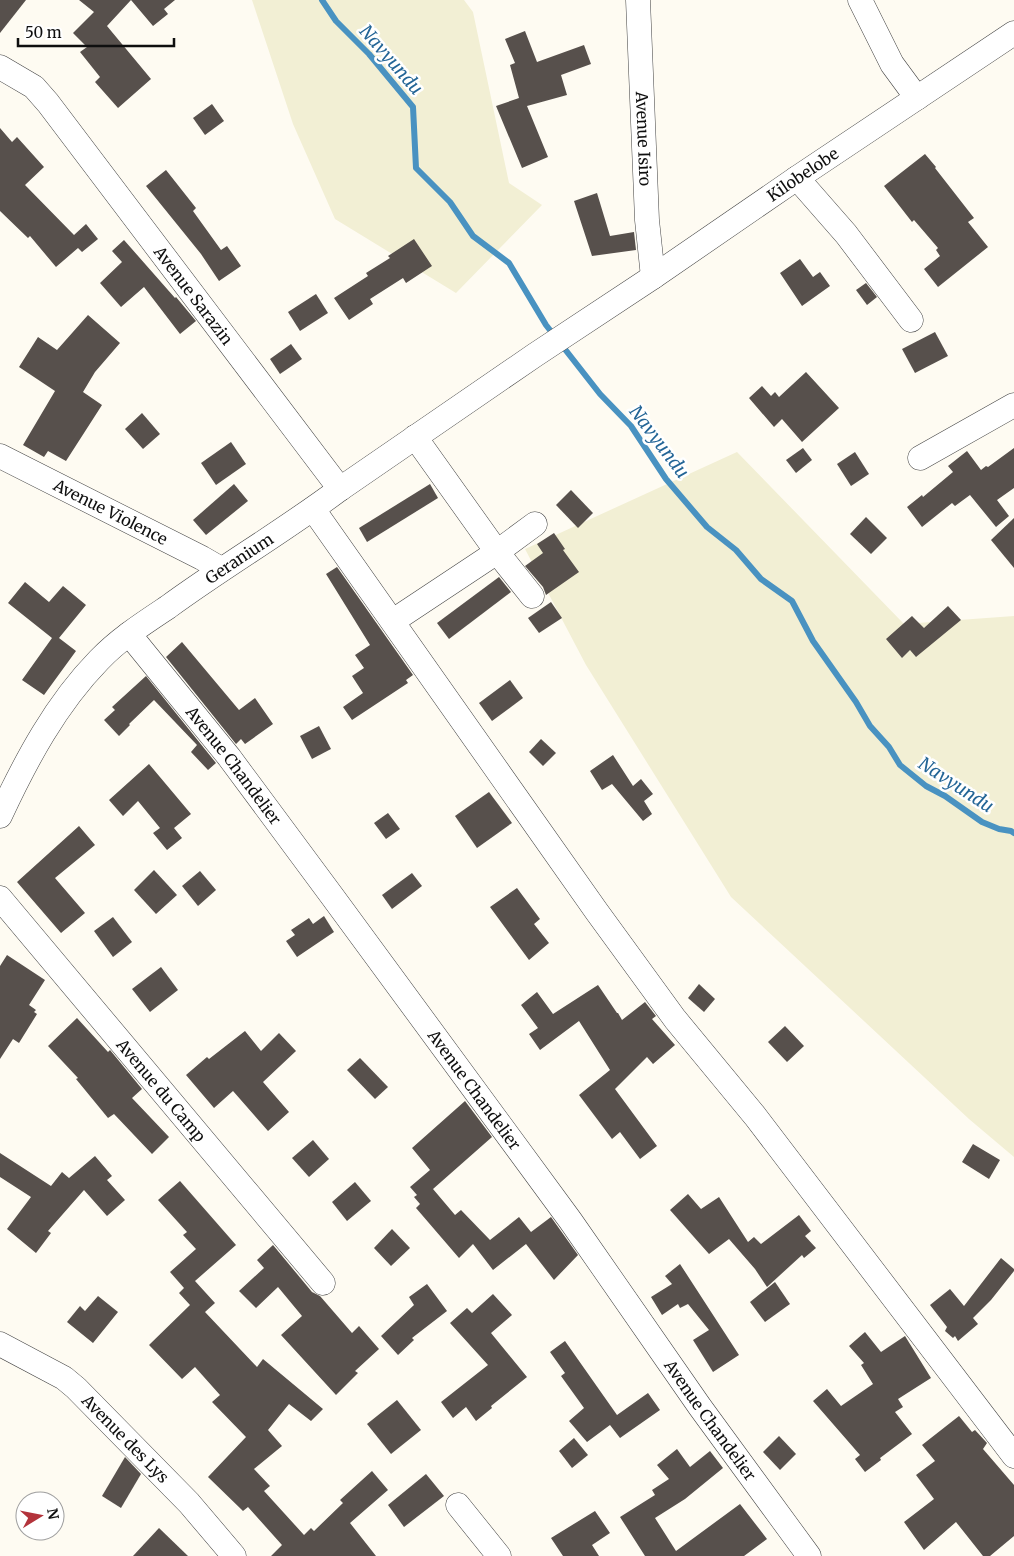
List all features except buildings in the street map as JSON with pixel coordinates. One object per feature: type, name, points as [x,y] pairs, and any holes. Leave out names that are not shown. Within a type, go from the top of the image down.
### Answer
[{"type":"street","name":"Avenue Isiro","points":[[638,0],[648,220],[653,278]]},
{"type":"street","points":[[860,0],[892,64],[917,98]]},
{"type":"street","name":"Kilobelobe","points":[[535,355],[653,278],[797,178],[1014,33]]},
{"type":"street","name":"Avenue Sarazin","points":[[0,66],[34,87],[48,103],[340,489]]},
{"type":"street","points":[[797,178],[846,234],[911,320]]},
{"type":"street","name":"Geranium","points":[[0,816],[27,759],[73,690],[100,659],[129,634],[535,355]]},
{"type":"street","points":[[920,458],[1014,405]]},
{"type":"street","points":[[415,437],[497,552],[532,596]]},
{"type":"street","name":"Avenue Violence","points":[[0,456],[221,569]]},
{"type":"street","points":[[313,509],[591,904],[675,1019],[756,1116],[1014,1456]]},
{"type":"street","points":[[393,621],[497,552],[535,524]]},
{"type":"street","name":"Avenue Chandelier","points":[[129,634],[229,757],[338,904],[564,1212],[700,1407],[809,1556]]},
{"type":"street","name":"Avenue du Camp","points":[[0,898],[323,1283]]},
{"type":"street","name":"Avenue des Lys","points":[[0,1344],[64,1378],[83,1395],[189,1503],[234,1556]]},
{"type":"street","points":[[458,1506],[499,1556]]},
{"type":"shaded area","points":[[252,0],[464,0],[473,12],[509,183],[542,205],[456,293],[335,219],[293,124]]},
{"type":"shaded area","points":[[737,452],[904,624],[1014,616],[1014,1157],[969,1119],[731,897],[586,665],[525,549]]},
{"type":"waterway","name":"Navyundu","points":[[322,0],[336,21],[369,54],[413,107],[416,168],[450,202],[473,236],[509,263],[546,325],[600,394],[631,426],[666,479],[707,527],[736,550],[761,579],[792,601],[813,641],[856,702],[870,726],[889,747],[900,765],[926,786],[945,796],[982,822],[1014,833]]}]
